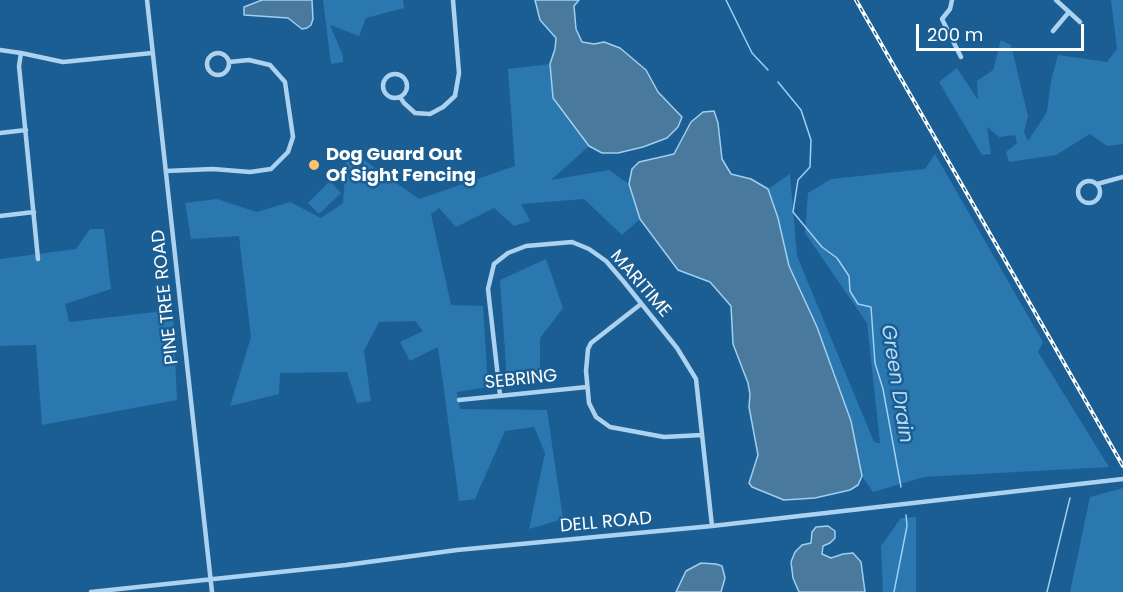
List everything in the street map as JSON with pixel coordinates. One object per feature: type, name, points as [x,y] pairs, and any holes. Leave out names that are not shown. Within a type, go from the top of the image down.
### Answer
[{"type":"street","name":"PINE TREE ROAD","points":[[147,0],[212,592]]},
{"type":"street","points":[[400,97],[415,113],[430,114],[443,107],[455,96],[459,73],[453,0]]},
{"type":"street","points":[[952,0],[950,9],[942,19],[961,57]]},
{"type":"street","points":[[1056,0],[1080,22]]},
{"type":"street","points":[[1053,32],[1069,12]]},
{"type":"street","points":[[0,50],[63,62],[152,53]]},
{"type":"street","points":[[21,53],[19,66],[38,259]]},
{"type":"street","points":[[214,53],[222,53],[229,62],[226,71],[220,75],[213,74],[207,66],[209,58],[214,53]]},
{"type":"street","points":[[166,171],[213,169],[250,172],[271,169],[288,152],[293,137],[285,82],[270,66],[249,60],[229,62]]},
{"type":"street","points":[[391,75],[398,75],[405,80],[405,91],[400,97],[392,98],[384,91],[383,83],[391,75]]},
{"type":"street","points":[[0,133],[26,130]]},
{"type":"street","points":[[1097,184],[1100,192],[1097,199],[1089,202],[1082,200],[1079,195],[1081,184],[1090,181],[1097,184],[1123,177]]},
{"type":"street","points":[[0,216],[34,212]]},
{"type":"street","name":"MARITIME","points":[[500,395],[488,289],[494,264],[508,253],[526,246],[572,242],[589,249],[606,261],[677,348],[696,379],[712,526]]},
{"type":"street","points":[[641,304],[591,343],[586,362],[589,403],[596,417],[610,427],[664,437],[702,435]]},
{"type":"street","name":"SEBRING","points":[[459,400],[587,387]]},
{"type":"street","name":"DELL ROAD","points":[[91,592],[457,550],[712,526],[1123,479]]},
{"type":"shaded area","points":[[262,0],[312,0],[311,25],[302,29],[288,18],[244,15],[244,7]]},
{"type":"shaded area","points":[[323,0],[403,0],[404,8],[366,18],[359,36],[330,25],[343,56],[343,62],[331,64]]},
{"type":"shaded area","points":[[535,0],[579,0],[574,6],[576,29],[582,42],[594,44],[604,42],[620,48],[646,70],[658,92],[682,117],[678,127],[667,138],[618,153],[602,153],[589,146],[553,98],[550,64],[556,38],[540,20]]},
{"type":"shaded area","points":[[1111,0],[1123,0],[1123,144],[1107,146],[1090,134],[1056,155],[1009,162],[1006,152],[1017,143],[1015,135],[999,137],[987,127],[991,154],[982,155],[939,82],[957,68],[978,100],[977,81],[993,70],[1001,40],[1011,45],[1028,116],[1024,132],[1028,141],[1047,112],[1051,81],[1058,55],[1107,62],[1117,49]]},
{"type":"shaded area","points":[[550,64],[553,98],[589,146],[551,180],[609,170],[629,184],[640,219],[622,235],[584,199],[521,204],[530,221],[514,226],[494,208],[456,227],[439,208],[431,214],[451,305],[483,306],[488,387],[457,392],[460,409],[547,410],[563,519],[529,529],[545,453],[534,427],[505,431],[475,499],[459,501],[438,347],[410,361],[400,342],[423,331],[415,321],[379,322],[364,351],[371,401],[357,403],[347,372],[280,373],[279,394],[230,406],[251,337],[239,236],[191,239],[185,203],[217,199],[257,212],[290,202],[321,218],[343,203],[347,148],[419,199],[515,166],[508,69]]},
{"type":"shaded area","points":[[714,111],[718,123],[722,159],[731,174],[751,179],[768,189],[778,218],[789,266],[817,327],[851,421],[862,476],[858,485],[850,490],[815,498],[784,500],[752,487],[749,483],[758,455],[749,407],[748,383],[733,344],[731,306],[710,282],[678,270],[640,219],[629,184],[632,169],[639,162],[674,154],[691,122],[703,112]]},
{"type":"shaded area","points":[[935,154],[1043,342],[1038,352],[1109,467],[924,477],[873,492],[862,476],[851,421],[817,328],[789,266],[778,218],[768,189],[790,174],[797,256],[874,442],[880,443],[867,323],[805,233],[808,193],[831,179],[925,169]]},
{"type":"shaded area","points":[[330,181],[341,193],[319,214],[308,203]]},
{"type":"shaded area","points":[[90,229],[104,229],[111,289],[65,304],[69,322],[173,310],[177,400],[42,425],[36,345],[0,346],[0,259],[76,249]]},
{"type":"shaded area","points":[[546,259],[563,308],[540,338],[540,379],[507,381],[500,280]]},
{"type":"shaded area","points":[[1123,488],[1123,592],[1070,592],[1090,497]]},
{"type":"shaded area","points":[[916,517],[916,592],[883,592],[881,546],[901,518]]},
{"type":"shaded area","points":[[828,526],[835,531],[835,538],[823,546],[822,554],[831,558],[853,553],[861,562],[865,592],[799,592],[793,578],[791,562],[795,552],[802,545],[811,543],[812,532],[816,527]]},
{"type":"shaded area","points":[[701,563],[722,566],[725,578],[721,592],[676,592],[686,571]]},
{"type":"waterway","name":"Green Drain","points":[[726,0],[752,53],[768,70]]},
{"type":"waterway","name":"Green Drain","points":[[778,82],[801,110],[811,140],[810,167],[798,180],[793,212],[822,247],[837,258],[849,276],[850,291],[858,304],[871,307],[875,363],[883,389],[901,487]]},
{"type":"waterway","points":[[1047,592],[1070,498]]},
{"type":"waterway","name":"Green Drain","points":[[894,592],[907,526],[906,515]]},
{"type":"railway","points":[[856,0],[1123,466]]},
{"type":"place","name":"Dog Guard Out Of Sight Fencing","points":[[314,165]]}]
